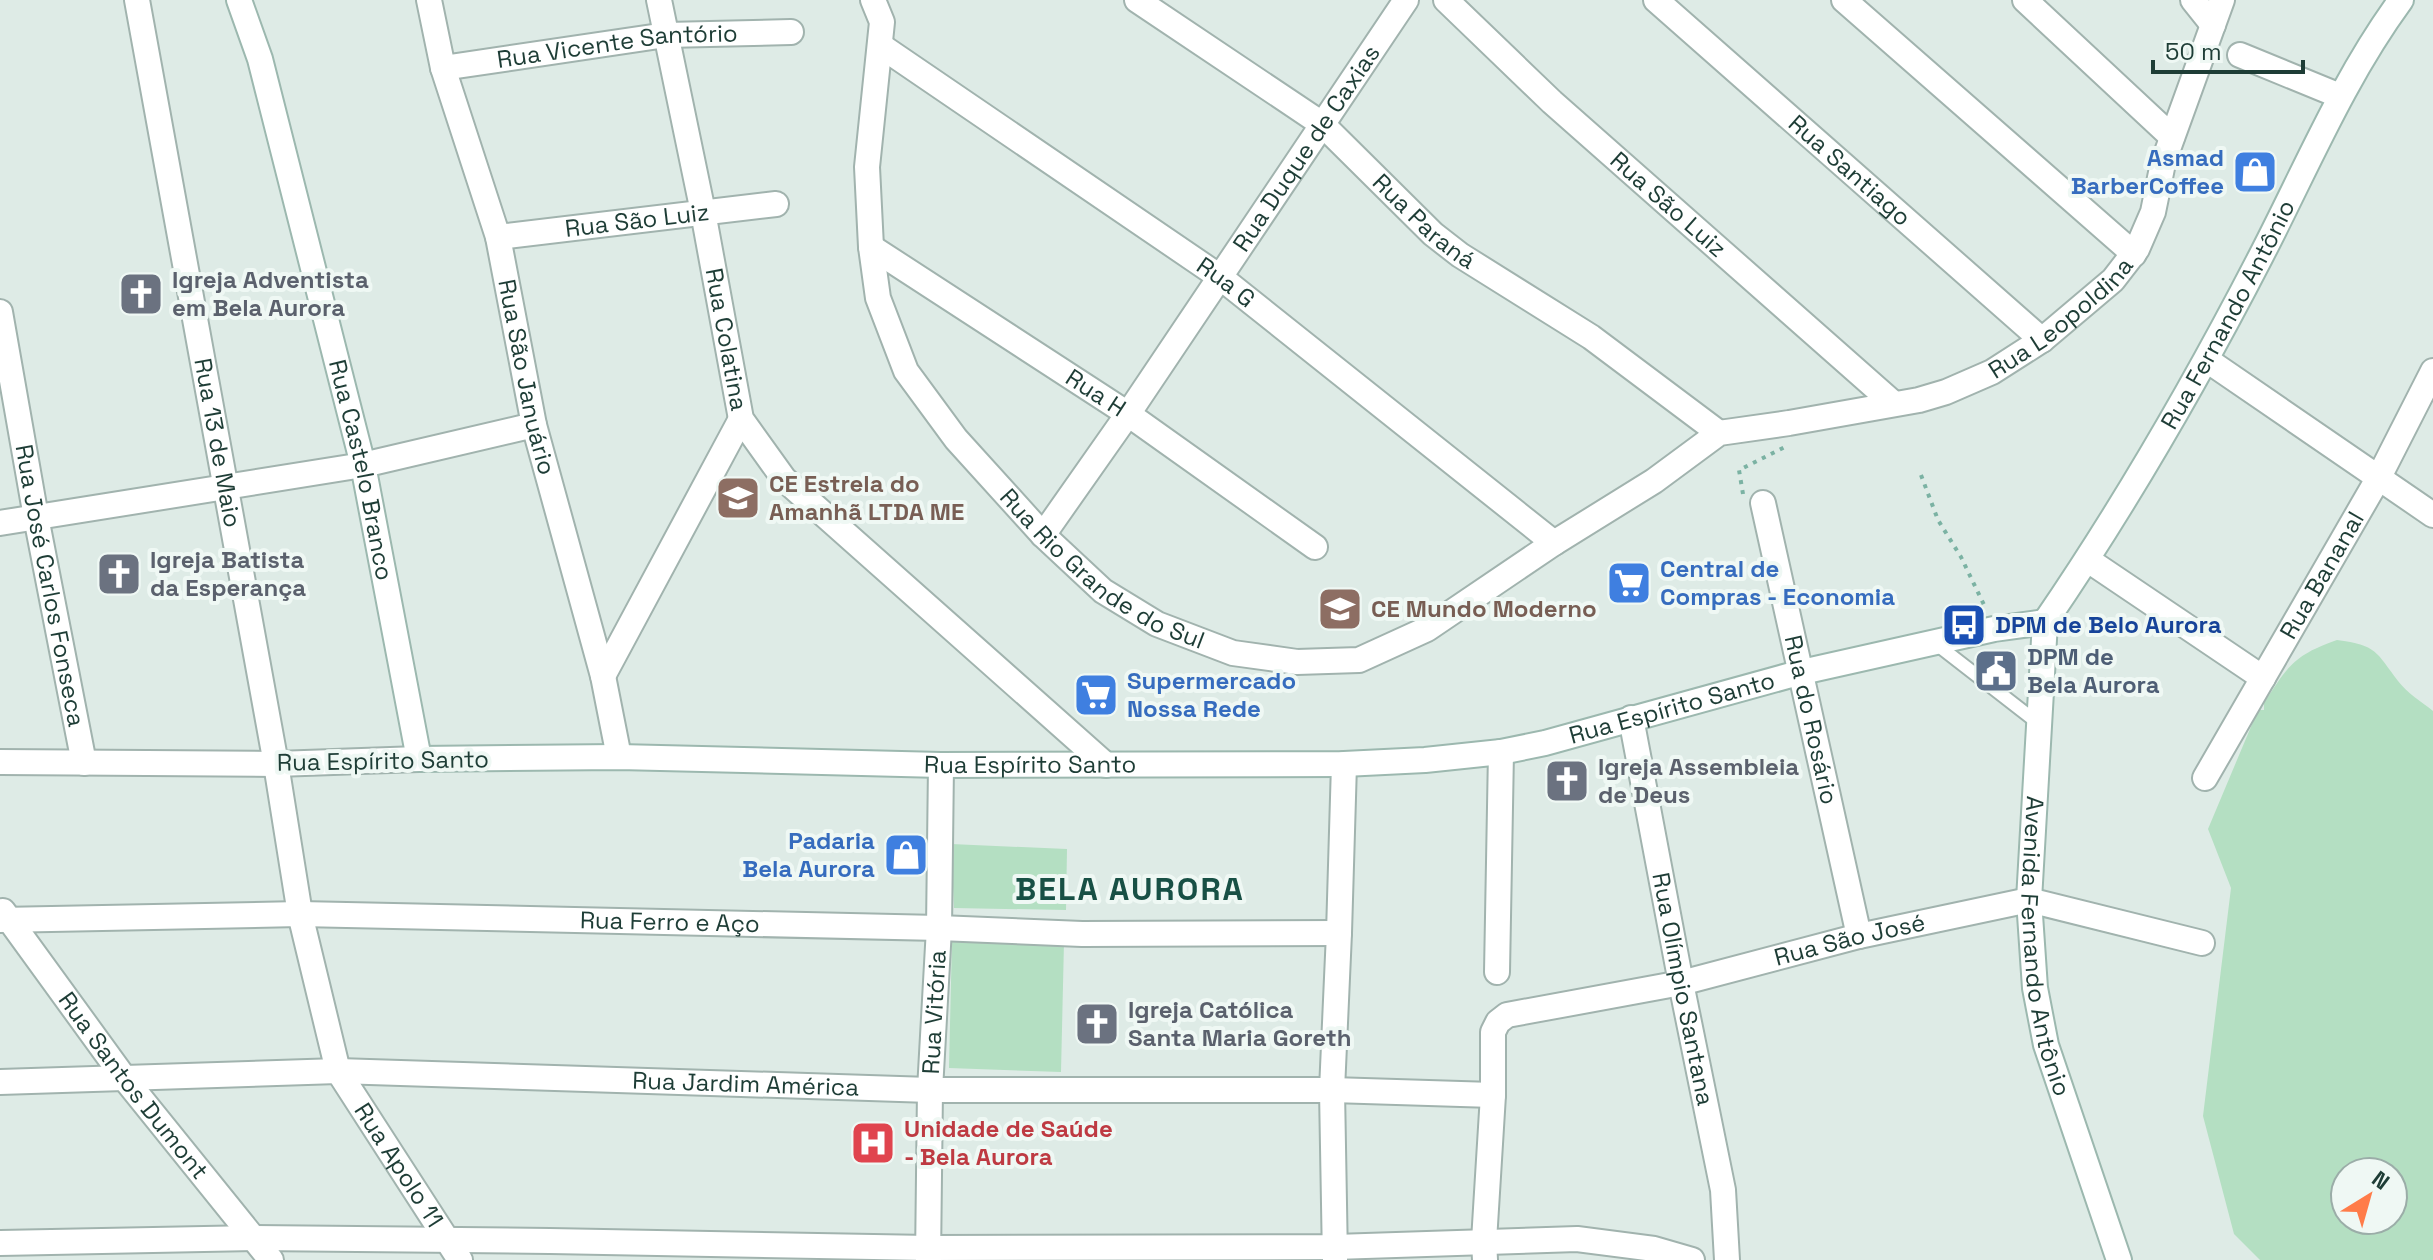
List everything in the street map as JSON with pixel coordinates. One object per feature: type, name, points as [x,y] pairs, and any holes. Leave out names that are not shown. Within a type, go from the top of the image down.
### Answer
[{"type":"street","name":"Rua 13 de Maio","points":[[137,0],[276,764],[300,914],[338,1071]]},
{"type":"street","name":"Rua Castelo Branco","points":[[239,0],[260,59],[363,465],[419,759]]},
{"type":"street","name":"Rua São Januário","points":[[429,0],[443,68],[498,237],[534,425],[603,676],[619,757]]},
{"type":"street","name":"Rua Colatina","points":[[659,0],[703,212],[741,419],[784,479],[1106,765]]},
{"type":"street","points":[[879,23],[898,0]]},
{"type":"street","name":"Rua Paraná","points":[[1137,0],[1322,124],[1433,234],[1460,255],[1591,337],[1719,433]]},
{"type":"street","name":"Rua Duque de Caxias","points":[[1043,535],[1128,414],[1406,0]]},
{"type":"street","name":"Rua São Luiz","points":[[1446,0],[1552,102],[1893,403]]},
{"type":"street","name":"Rua Santiago","points":[[1656,0],[2042,340]]},
{"type":"street","points":[[1844,0],[2134,254]]},
{"type":"street","points":[[2025,0],[2172,137]]},
{"type":"street","points":[[2193,0],[2213,25]]},
{"type":"street","name":"Rua Leopoldina","points":[[1719,433],[1919,400],[1970,382],[2018,357],[2042,340],[2113,280],[2134,254],[2153,212],[2163,163],[2222,0]]},
{"type":"street","name":"Rua Fernando Antônio","points":[[2045,622],[2088,560],[2207,360],[2340,96],[2401,0]]},
{"type":"street","name":"Rua Rio Grande do Sul","points":[[879,23],[867,167],[871,247],[878,298],[906,371],[956,439],[1043,535],[1103,591],[1157,624],[1233,653],[1297,662],[1359,660],[1427,629],[1554,543],[1654,481],[1719,433]]},
{"type":"street","name":"Rua G","points":[[879,23],[1220,277],[1554,543]]},
{"type":"street","name":"Rua Vicente Santório","points":[[443,68],[666,35],[791,32]]},
{"type":"street","points":[[2240,55],[2340,96]]},
{"type":"street","name":"Rua São Luiz","points":[[498,237],[776,204]]},
{"type":"street","name":"Rua H","points":[[871,247],[1128,414],[1315,547]]},
{"type":"street","name":"Rua José Carlos Fonseca","points":[[0,312],[84,763]]},
{"type":"street","points":[[2207,360],[2433,515]]},
{"type":"street","name":"Rua Bananal","points":[[2205,778],[2379,477],[2433,371]]},
{"type":"street","points":[[603,676],[741,419]]},
{"type":"street","points":[[0,523],[363,465],[534,425]]},
{"type":"street","name":"Rua do Rosário","points":[[1754,504],[1802,672],[1859,936]]},
{"type":"street","points":[[2088,560],[2263,678]]},
{"type":"street","name":"Rua Espírito Santo","points":[[0,762],[276,764],[619,757],[941,765],[1106,765],[1344,764],[1425,760],[1501,752],[1545,743],[1802,672],[1994,629],[2045,622]]},
{"type":"street","name":"Avenida Fernando Antônio","points":[[2045,622],[2029,900],[2035,988],[2046,1045],[2119,1260]]},
{"type":"street","name":"Rua Olímpio Santana","points":[[1631,718],[1723,1190],[1727,1260]]},
{"type":"street","points":[[1497,972],[1501,752]]},
{"type":"street","points":[[1335,1253],[1332,1090],[1344,764]]},
{"type":"street","name":"Rua Vitória","points":[[928,1254],[941,765]]},
{"type":"street","name":"Rua São José","points":[[1493,1095],[1493,1032],[1498,1022],[1507,1015],[1681,983],[1859,936],[2029,900],[2202,943]]},
{"type":"street","name":"Rua Ferro e Aço","points":[[3,915],[300,914],[1082,934],[1339,933]]},
{"type":"street","name":"Rua Santos Dumont","points":[[3,915],[125,1079],[271,1260]]},
{"type":"street","name":"Rua Jardim América","points":[[0,1082],[338,1071],[930,1090],[1332,1090],[1493,1095]]},
{"type":"street","name":"Rua Apolo 11","points":[[338,1071],[460,1260]]},
{"type":"street","points":[[1484,1251],[1493,1095]]},
{"type":"street","points":[[0,1243],[255,1238],[550,1241],[928,1254],[1335,1253],[1484,1251],[1577,1239],[1654,1249],[1692,1260]]},
{"type":"street","points":[[550,1241],[566,1260]]},
{"type":"lane","points":[[1935,643],[2038,723]]},
{"type":"path","points":[[1754,504],[1739,470],[1789,445],[1789,423]]},
{"type":"path","points":[[1921,475],[1938,520],[1961,557],[1994,629]]},
{"type":"green space","points":[[2337,640],[2360,644],[2380,657],[2398,681],[2433,711],[2433,1260],[2260,1260],[2234,1234],[2203,1116],[2231,888],[2208,829],[2258,710],[2264,710],[2264,703],[2293,663]]},
{"type":"green space","points":[[951,844],[1067,849],[1066,910],[954,908]]},
{"type":"green space","points":[[952,939],[1064,942],[1061,1072],[949,1068]]},
{"type":"place","name":"Asmad BarberCoffee","points":[[2255,172]]},
{"type":"place","name":"Igreja Adventista em Bela Aurora","points":[[141,294]]},
{"type":"place","name":"CE Estrela do Amanhã LTDA ME","points":[[738,498]]},
{"type":"place","name":"Igreja Batista da Esperança","points":[[119,574]]},
{"type":"place","name":"Central de Compras - Economia","points":[[1629,583]]},
{"type":"place","name":"CE Mundo Moderno","points":[[1340,609]]},
{"type":"place","name":"DPM de Belo Aurora","points":[[1964,625]]},
{"type":"place","name":"DPM de Bela Aurora","points":[[1996,671]]},
{"type":"place","name":"Supermercado Nossa Rede","points":[[1096,695]]},
{"type":"place","name":"Igreja Assembleia de Deus","points":[[1567,781]]},
{"type":"place","name":"Padaria Bela Aurora","points":[[906,855]]},
{"type":"place","name":"Igreja Católica Santa Maria Goreth","points":[[1097,1024]]},
{"type":"place","name":"Unidade de Saúde - Bela Aurora","points":[[873,1143]]},
{"type":"district","name":"BELA AURORA","points":[[1130,889]]}]
